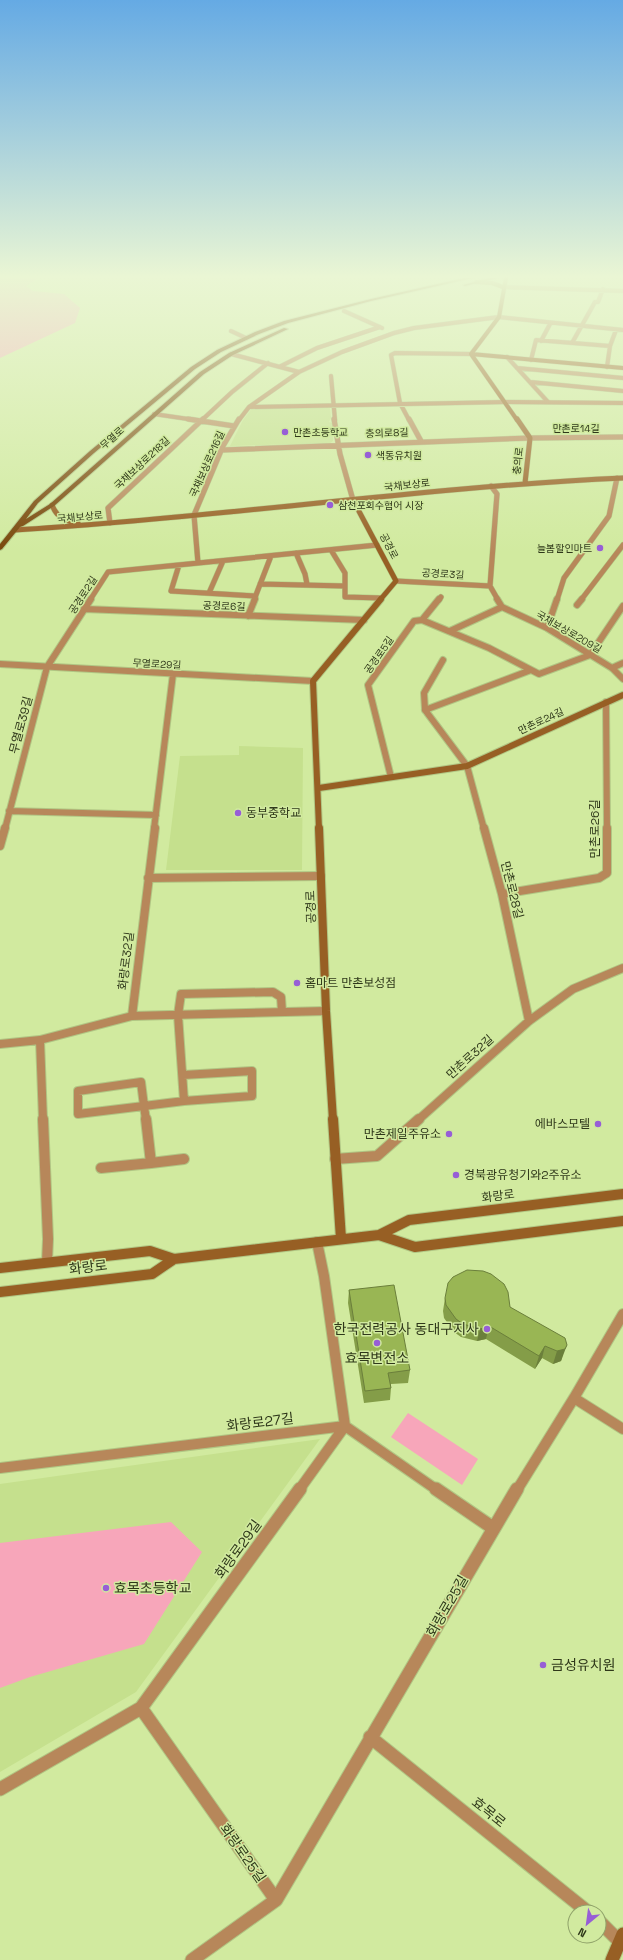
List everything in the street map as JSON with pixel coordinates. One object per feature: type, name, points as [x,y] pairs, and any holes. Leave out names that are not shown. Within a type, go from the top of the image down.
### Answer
[{"type":"main road","name":"무열로","points":[[0,548],[36,502],[92,452],[191,369]]},
{"type":"main road","name":"무열로","points":[[15,530],[52,505],[154,414],[207,369]]},
{"type":"street","points":[[201,421],[260,369]]},
{"type":"street","points":[[291,369],[299,372]]},
{"type":"street","name":"국채보상로216길","points":[[194,515],[234,426],[249,407],[304,369]]},
{"type":"street","points":[[394,369],[400,403],[421,441]]},
{"type":"street","name":"충의로","points":[[482,369],[530,438],[525,482]]},
{"type":"street","points":[[518,369],[548,402]]},
{"type":"street","points":[[533,369],[623,378]]},
{"type":"street","points":[[330,376],[338,444],[353,500]]},
{"type":"street","points":[[530,382],[623,391]]},
{"type":"street","points":[[249,407],[400,403],[623,403]]},
{"type":"street","points":[[154,414],[234,426]]},
{"type":"street","name":"국채보상로218길","points":[[110,523],[108,508],[201,421]]},
{"type":"street","name":"만촌로14길","points":[[530,438],[623,437]]},
{"type":"street","name":"충의로8길","points":[[222,450],[338,444],[530,438]]},
{"type":"street","points":[[547,628],[564,578],[609,516],[617,478]]},
{"type":"street","name":"국채보상로","points":[[15,530],[90,525],[525,482],[623,478]]},
{"type":"street","points":[[450,631],[502,607],[490,586],[494,516],[497,494],[491,486]]},
{"type":"street","name":"공경로","points":[[353,500],[396,581]]},
{"type":"street","points":[[52,505],[55,512],[63,520],[90,525]]},
{"type":"street","points":[[194,515],[198,563]]},
{"type":"street","name":"공경로2길","points":[[47,667],[108,572],[377,545]]},
{"type":"street","points":[[577,605],[623,545]]},
{"type":"street","points":[[331,550],[345,573],[344,597],[381,598]]},
{"type":"street","points":[[296,553],[305,574],[307,584]]},
{"type":"street","points":[[248,616],[271,556]]},
{"type":"street","points":[[209,593],[223,561]]},
{"type":"street","points":[[179,565],[171,591],[255,596]]},
{"type":"street","points":[[314,681],[396,581]]},
{"type":"street","name":"공경로3길","points":[[396,581],[490,586]]},
{"type":"street","points":[[260,584],[345,586]]},
{"type":"street","name":"공경로5길","points":[[391,777],[368,685],[414,621],[422,620],[442,597]]},
{"type":"street","points":[[422,620],[489,648],[539,674],[590,655],[623,606]]},
{"type":"street","name":"국채보상로209길","points":[[502,607],[547,628],[612,668],[623,679]]},
{"type":"street","name":"공경로6길","points":[[84,609],[364,620]]},
{"type":"street","points":[[443,660],[424,693],[425,710],[467,766]]},
{"type":"street","points":[[612,668],[623,663]]},
{"type":"street","name":"무열로29길","points":[[0,664],[314,681]]},
{"type":"street","name":"무열로39길","points":[[0,846],[47,667]]},
{"type":"street","points":[[425,710],[531,670]]},
{"type":"street","name":"화랑로32길","points":[[132,1016],[173,674]]},
{"type":"street","name":"공경로","points":[[314,681],[326,1011],[341,1239]]},
{"type":"street","name":"만촌로24길","points":[[319,788],[467,766],[623,695]]},
{"type":"street","name":"만촌로26길","points":[[502,894],[600,878],[607,873],[606,702]]},
{"type":"street","name":"만촌로28길","points":[[467,766],[502,894],[528,1021]]},
{"type":"street","points":[[9,811],[156,815]]},
{"type":"street","points":[[148,878],[322,876]]},
{"type":"street","name":"만촌로32길","points":[[335,1160],[377,1156],[528,1021],[573,989],[623,968]]},
{"type":"street","points":[[184,1101],[178,1015],[181,994],[273,992],[281,997],[282,1012]]},
{"type":"street","points":[[0,1044],[40,1040],[132,1016],[326,1011]]},
{"type":"street","points":[[40,1040],[48,1239],[47,1262]]},
{"type":"street","points":[[151,1164],[143,1106],[141,1082],[78,1091],[78,1114],[143,1106],[184,1101],[252,1096],[252,1071],[183,1075]]},
{"type":"street","points":[[101,1168],[151,1164],[184,1159]]},
{"type":"street","name":"화랑로","points":[[0,1268],[150,1251],[174,1259],[379,1235],[409,1220],[623,1194]]},
{"type":"street","name":"화랑로","points":[[379,1235],[415,1247],[623,1221]]},
{"type":"street","points":[[316,1242],[324,1276],[345,1426],[493,1528]]},
{"type":"street","name":"화랑로","points":[[0,1292],[152,1274],[174,1259]]},
{"type":"street","name":"화랑로25길","points":[[192,1960],[276,1900],[493,1528],[574,1398],[623,1314]]},
{"type":"street","points":[[574,1398],[623,1429]]},
{"type":"street","name":"화랑로27길","points":[[0,1468],[345,1426]]},
{"type":"street","name":"화랑로29길","points":[[0,1789],[141,1708],[345,1426]]},
{"type":"street","name":"화랑로25길","points":[[141,1708],[276,1900]]},
{"type":"street","name":"효목로","points":[[370,1737],[578,1904]]},
{"type":"street","points":[[607,1927],[621,1938],[612,1960]]},
{"type":"shaded area","name":"만촌초등학교","points":[[327,406],[330,408],[331,418],[329,422],[332,423],[333,441],[330,443],[230,446],[243,420],[252,408]]},
{"type":"shaded area","name":"동부중학교","points":[[239,746],[303,748],[302,870],[166,870],[180,756],[239,755]]},
{"type":"shaded area","points":[[408,1413],[478,1459],[462,1485],[391,1437]]},
{"type":"shaded area","name":"효목초등학교","points":[[320,1439],[136,1692],[0,1772],[0,1484]]},
{"type":"shaded area","points":[[171,1522],[202,1552],[144,1644],[30,1677],[0,1688],[0,1543]]},
{"type":"building","name":"한국전력공사 동대구지사","points":[[467,1270],[483,1271],[491,1274],[504,1284],[508,1292],[510,1307],[565,1338],[567,1345],[565,1349],[557,1351],[545,1346],[539,1356],[489,1326],[480,1329],[463,1324],[456,1319],[446,1305],[445,1298],[448,1283],[453,1277]]},
{"type":"building","name":"효목변전소","points":[[394,1285],[410,1370],[388,1373],[391,1388],[365,1391],[349,1290]]},
{"type":"place","name":"만촌초등학교","points":[[285,432]]},
{"type":"place","name":"색동유치원","points":[[368,455]]},
{"type":"place","name":"삼천포회수협어 시장","points":[[330,505]]},
{"type":"place","name":"늘봄할인마트","points":[[600,548]]},
{"type":"place","name":"동부중학교","points":[[238,813]]},
{"type":"place","name":"홈마트 만촌보성점","points":[[297,983]]},
{"type":"place","name":"에바스모텔","points":[[598,1124]]},
{"type":"place","name":"만촌제일주유소","points":[[449,1134]]},
{"type":"place","name":"경북광유청기와2주유소","points":[[456,1175]]},
{"type":"place","name":"한국전력공사 동대구지사","points":[[487,1329]]},
{"type":"place","name":"효목변전소","points":[[377,1343]]},
{"type":"place","name":"효목초등학교","points":[[106,1588]]},
{"type":"place","name":"금성유치원","points":[[543,1665]]}]
